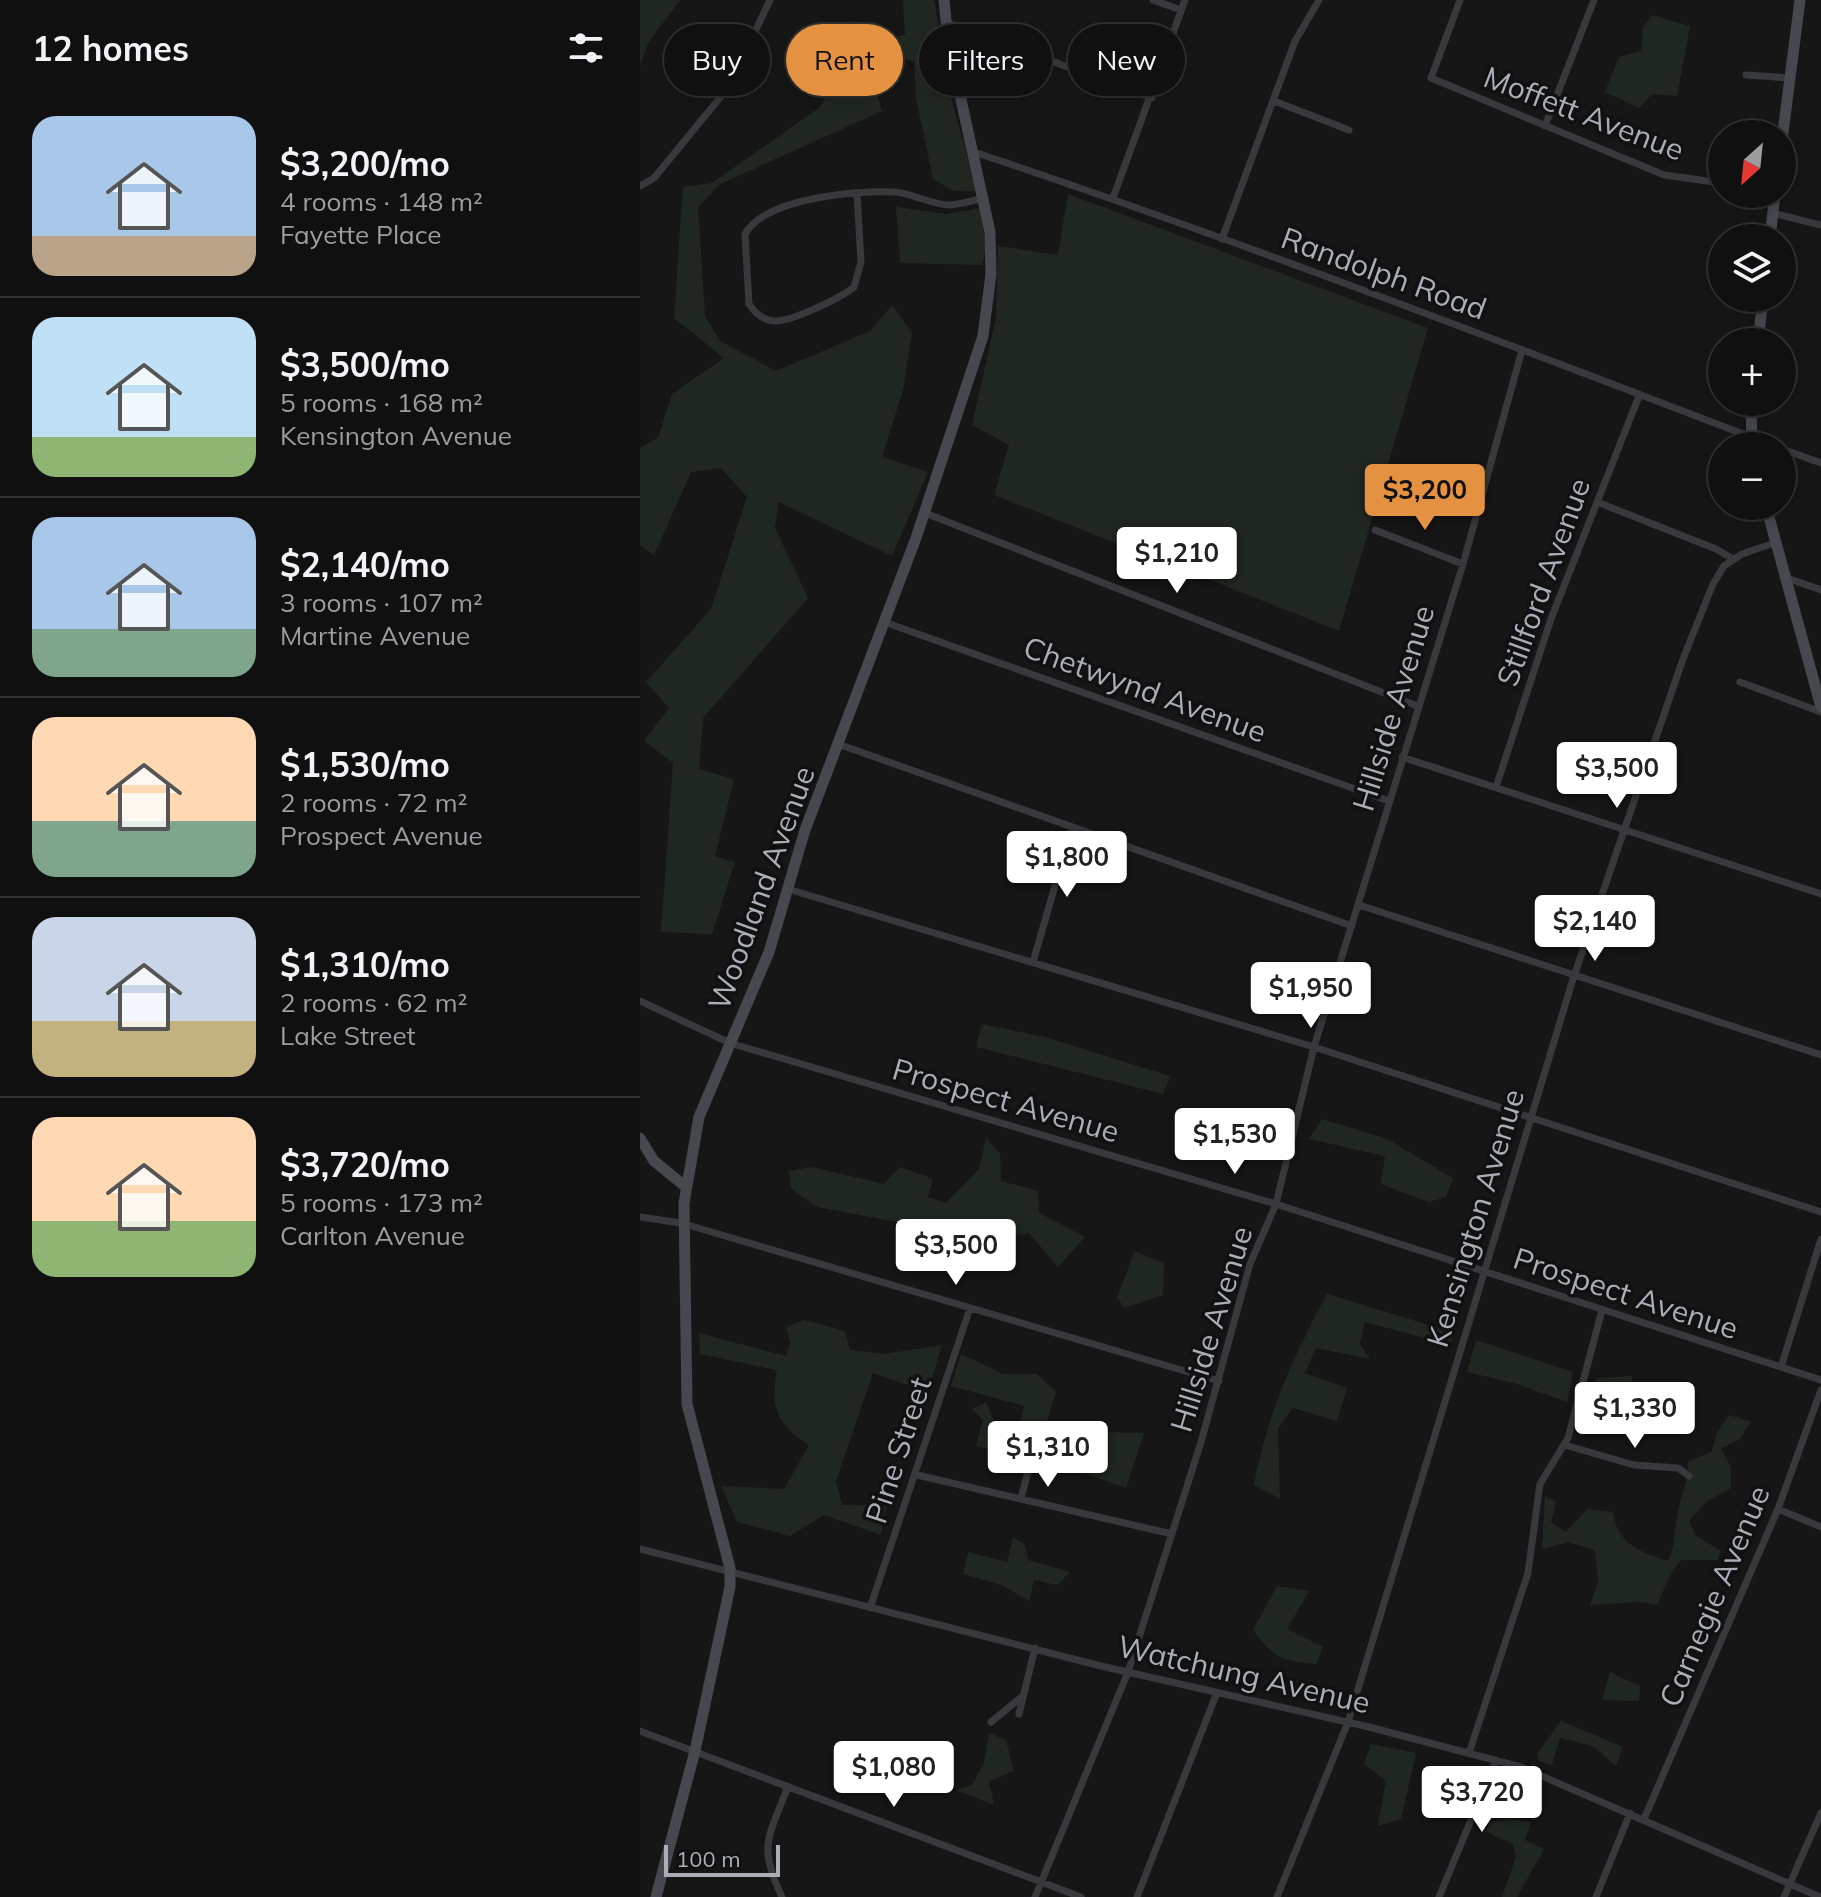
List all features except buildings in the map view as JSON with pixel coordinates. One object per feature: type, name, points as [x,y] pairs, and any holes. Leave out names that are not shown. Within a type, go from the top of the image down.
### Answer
[{"type":"street","points":[[640,186],[654,178],[728,88],[770,0]]},
{"type":"street","name":"Woodland Avenue","points":[[656,1897],[695,1751],[731,1571],[687,1404],[684,1224],[686,1187],[699,1117],[769,952],[805,830],[925,513],[983,336],[991,249],[985,198],[945,22],[944,0]]},
{"type":"street","points":[[1153,0],[1181,10]]},
{"type":"street","points":[[1113,198],[1152,98],[1185,0]]},
{"type":"street","points":[[1222,239],[1295,41],[1319,0]]},
{"type":"street","name":"Moffett Avenue","points":[[1460,0],[1431,78],[1664,175],[1708,181]]},
{"type":"street","points":[[1545,126],[1594,0]]},
{"type":"street","points":[[1785,120],[1800,0]]},
{"type":"street","points":[[945,22],[1152,98]]},
{"type":"street","points":[[1746,75],[1790,78]]},
{"type":"street","points":[[1274,101],[1349,130]]},
{"type":"street","name":"Randolph Road","points":[[974,152],[1113,198],[1522,350],[1729,432]]},
{"type":"street","points":[[857,194],[861,262],[854,287],[787,319],[767,319],[754,311],[749,304],[745,234],[750,224],[813,197],[857,194],[896,192],[949,205],[985,198]]},
{"type":"street","points":[[1771,224],[1773,208]]},
{"type":"street","points":[[1772,213],[1821,225]]},
{"type":"street","name":"Hillside Avenue","points":[[1035,1897],[1128,1672],[1219,1381],[1250,1264],[1276,1204],[1314,1047],[1463,564],[1522,350]]},
{"type":"street","name":"Stillford Avenue","points":[[1496,787],[1551,619],[1639,396]]},
{"type":"street","points":[[1796,454],[1821,463]]},
{"type":"street","points":[[1597,502],[1716,549],[1733,559],[1777,542]]},
{"type":"street","points":[[925,513],[1417,706]]},
{"type":"street","points":[[1770,520],[1821,709]]},
{"type":"street","points":[[1375,530],[1463,564]]},
{"type":"street","name":"Kensington Avenue","points":[[1277,1897],[1348,1722],[1575,973],[1683,659],[1713,584],[1733,559]]},
{"type":"street","points":[[1787,578],[1821,590]]},
{"type":"street","name":"Chetwynd Avenue","points":[[884,622],[1389,801]]},
{"type":"street","points":[[1740,682],[1821,709]]},
{"type":"street","points":[[838,744],[1352,926]]},
{"type":"street","points":[[1402,757],[1821,894]]},
{"type":"street","points":[[1033,962],[1072,827]]},
{"type":"street","points":[[788,889],[1314,1047],[1821,1212]]},
{"type":"street","points":[[1359,905],[1821,1055]]},
{"type":"street","name":"Prospect Avenue","points":[[640,1001],[730,1043],[1276,1204],[1821,1380]]},
{"type":"street","points":[[640,1138],[654,1161],[686,1187]]},
{"type":"street","points":[[640,1217],[684,1224],[1219,1381]]},
{"type":"street","points":[[1781,1367],[1821,1239]]},
{"type":"street","name":"Pine Street","points":[[870,1608],[917,1475],[970,1308]]},
{"type":"street","points":[[1469,1753],[1524,1588],[1540,1484],[1550,1463],[1565,1445],[1602,1310]]},
{"type":"street","name":"Carnegie Avenue","points":[[1644,1819],[1778,1509],[1821,1390]]},
{"type":"street","points":[[1565,1445],[1634,1465],[1678,1468],[1689,1476]]},
{"type":"street","points":[[1021,1498],[1031,1461]]},
{"type":"street","points":[[917,1475],[1172,1534]]},
{"type":"street","points":[[1778,1509],[1821,1527]]},
{"type":"street","name":"Watchung Avenue","points":[[640,1549],[1216,1695],[1348,1722],[1496,1760],[1630,1813],[1820,1897]]},
{"type":"street","points":[[1019,1714],[1035,1648]]},
{"type":"street","points":[[1137,1897],[1216,1695]]},
{"type":"street","points":[[991,1722],[1023,1696]]},
{"type":"street","points":[[640,1731],[1081,1897]]},
{"type":"street","points":[[1439,1897],[1496,1760]]},
{"type":"street","points":[[782,1897],[766,1864],[766,1844],[788,1786]]},
{"type":"street","points":[[1596,1897],[1630,1813]]},
{"type":"street","points":[[1784,1897],[1821,1813]]},
{"type":"shaded area","points":[[640,0],[680,0],[648,43],[640,66]]},
{"type":"shaded area","points":[[903,0],[934,0],[938,24],[919,24],[919,96],[951,96],[977,191],[954,191],[933,179],[916,98],[914,62],[903,58]]},
{"type":"shaded area","points":[[1652,15],[1690,26],[1677,96],[1652,94],[1639,108],[1605,92],[1619,57],[1641,51],[1643,28]]},
{"type":"shaded area","points":[[827,96],[878,96],[882,111],[720,184],[698,207],[705,316],[720,341],[776,371],[870,331],[892,305],[912,333],[903,390],[882,457],[928,472],[892,556],[779,502],[775,528],[808,598],[703,718],[699,769],[734,779],[715,856],[735,862],[712,934],[661,932],[673,763],[644,741],[669,708],[646,682],[711,609],[747,497],[721,468],[691,472],[654,555],[640,545],[640,448],[658,438],[672,394],[724,358],[674,318],[683,187],[712,183],[819,108]]},
{"type":"shaded area","points":[[1068,194],[1428,328],[1339,631],[994,495],[1009,445],[972,425],[996,318],[998,246],[1058,255]]},
{"type":"shaded area","points":[[896,207],[946,214],[981,208],[986,249],[982,265],[900,263]]},
{"type":"shaded area","points":[[982,1024],[1045,1037],[1170,1076],[1163,1094],[976,1047]]},
{"type":"shaded area","points":[[1322,1119],[1387,1139],[1453,1178],[1446,1197],[1429,1202],[1381,1184],[1385,1156],[1309,1139]]},
{"type":"shaded area","points":[[986,1138],[1000,1154],[1001,1181],[1038,1191],[1039,1213],[1085,1237],[1058,1267],[1029,1233],[983,1242],[955,1228],[919,1226],[817,1207],[791,1189],[789,1171],[811,1167],[884,1184],[900,1167],[933,1179],[928,1197],[946,1203],[979,1169]]},
{"type":"shaded area","points":[[1135,1251],[1164,1264],[1163,1295],[1124,1308],[1117,1297]]},
{"type":"shaded area","points":[[1327,1294],[1452,1332],[1451,1345],[1365,1322],[1360,1344],[1370,1359],[1316,1348],[1305,1373],[1347,1388],[1337,1421],[1293,1408],[1278,1428],[1280,1499],[1254,1485],[1259,1459],[1283,1386]]},
{"type":"shaded area","points":[[804,1320],[845,1331],[850,1350],[885,1354],[942,1345],[928,1392],[873,1373],[836,1481],[842,1505],[886,1505],[881,1535],[824,1515],[790,1536],[737,1522],[721,1486],[784,1489],[809,1445],[790,1430],[778,1414],[775,1395],[777,1370],[700,1354],[699,1333],[786,1356],[790,1344],[786,1327]]},
{"type":"shaded area","points":[[1476,1340],[1573,1372],[1567,1402],[1514,1383],[1467,1372]]},
{"type":"shaded area","points":[[961,1354],[1003,1374],[1037,1374],[1056,1392],[1041,1440],[1024,1435],[1007,1438],[999,1451],[976,1446],[983,1420],[972,1409],[986,1402],[994,1421],[1019,1426],[1024,1406],[951,1386]]},
{"type":"shaded area","points":[[1632,1376],[1632,1418],[1587,1404],[1597,1378]]},
{"type":"shaded area","points":[[1729,1415],[1751,1422],[1739,1440],[1721,1448],[1731,1467],[1731,1488],[1707,1501],[1689,1521],[1696,1536],[1721,1551],[1717,1560],[1681,1560],[1670,1575],[1657,1605],[1640,1602],[1590,1605],[1598,1582],[1595,1550],[1568,1542],[1542,1549],[1545,1496],[1556,1502],[1551,1522],[1566,1532],[1587,1509],[1613,1512],[1619,1532],[1625,1539],[1639,1550],[1668,1561],[1688,1462],[1712,1451],[1717,1433]]},
{"type":"shaded area","points":[[1105,1432],[1144,1433],[1126,1488],[1083,1473],[1082,1447]]},
{"type":"shaded area","points":[[1013,1537],[1025,1545],[1028,1560],[1070,1572],[1057,1585],[1034,1580],[1029,1601],[1002,1585],[963,1574],[968,1552],[1007,1562]]},
{"type":"shaded area","points":[[1277,1586],[1309,1591],[1287,1629],[1323,1647],[1316,1664],[1279,1656],[1253,1630]]},
{"type":"shaded area","points":[[1610,1672],[1640,1686],[1639,1701],[1602,1700]]},
{"type":"shaded area","points":[[1561,1721],[1623,1747],[1616,1766],[1593,1746],[1560,1738],[1552,1765],[1539,1761],[1537,1754]]},
{"type":"shaded area","points":[[989,1733],[1006,1740],[1014,1771],[989,1781],[994,1805],[956,1790],[972,1785],[984,1763]]},
{"type":"shaded area","points":[[1371,1744],[1416,1753],[1401,1819],[1378,1826],[1386,1781],[1364,1764]]},
{"type":"shaded area","points":[[1511,1819],[1531,1822],[1525,1840],[1544,1849],[1517,1897],[1502,1897],[1516,1857],[1513,1844],[1486,1832],[1490,1822]]}]
